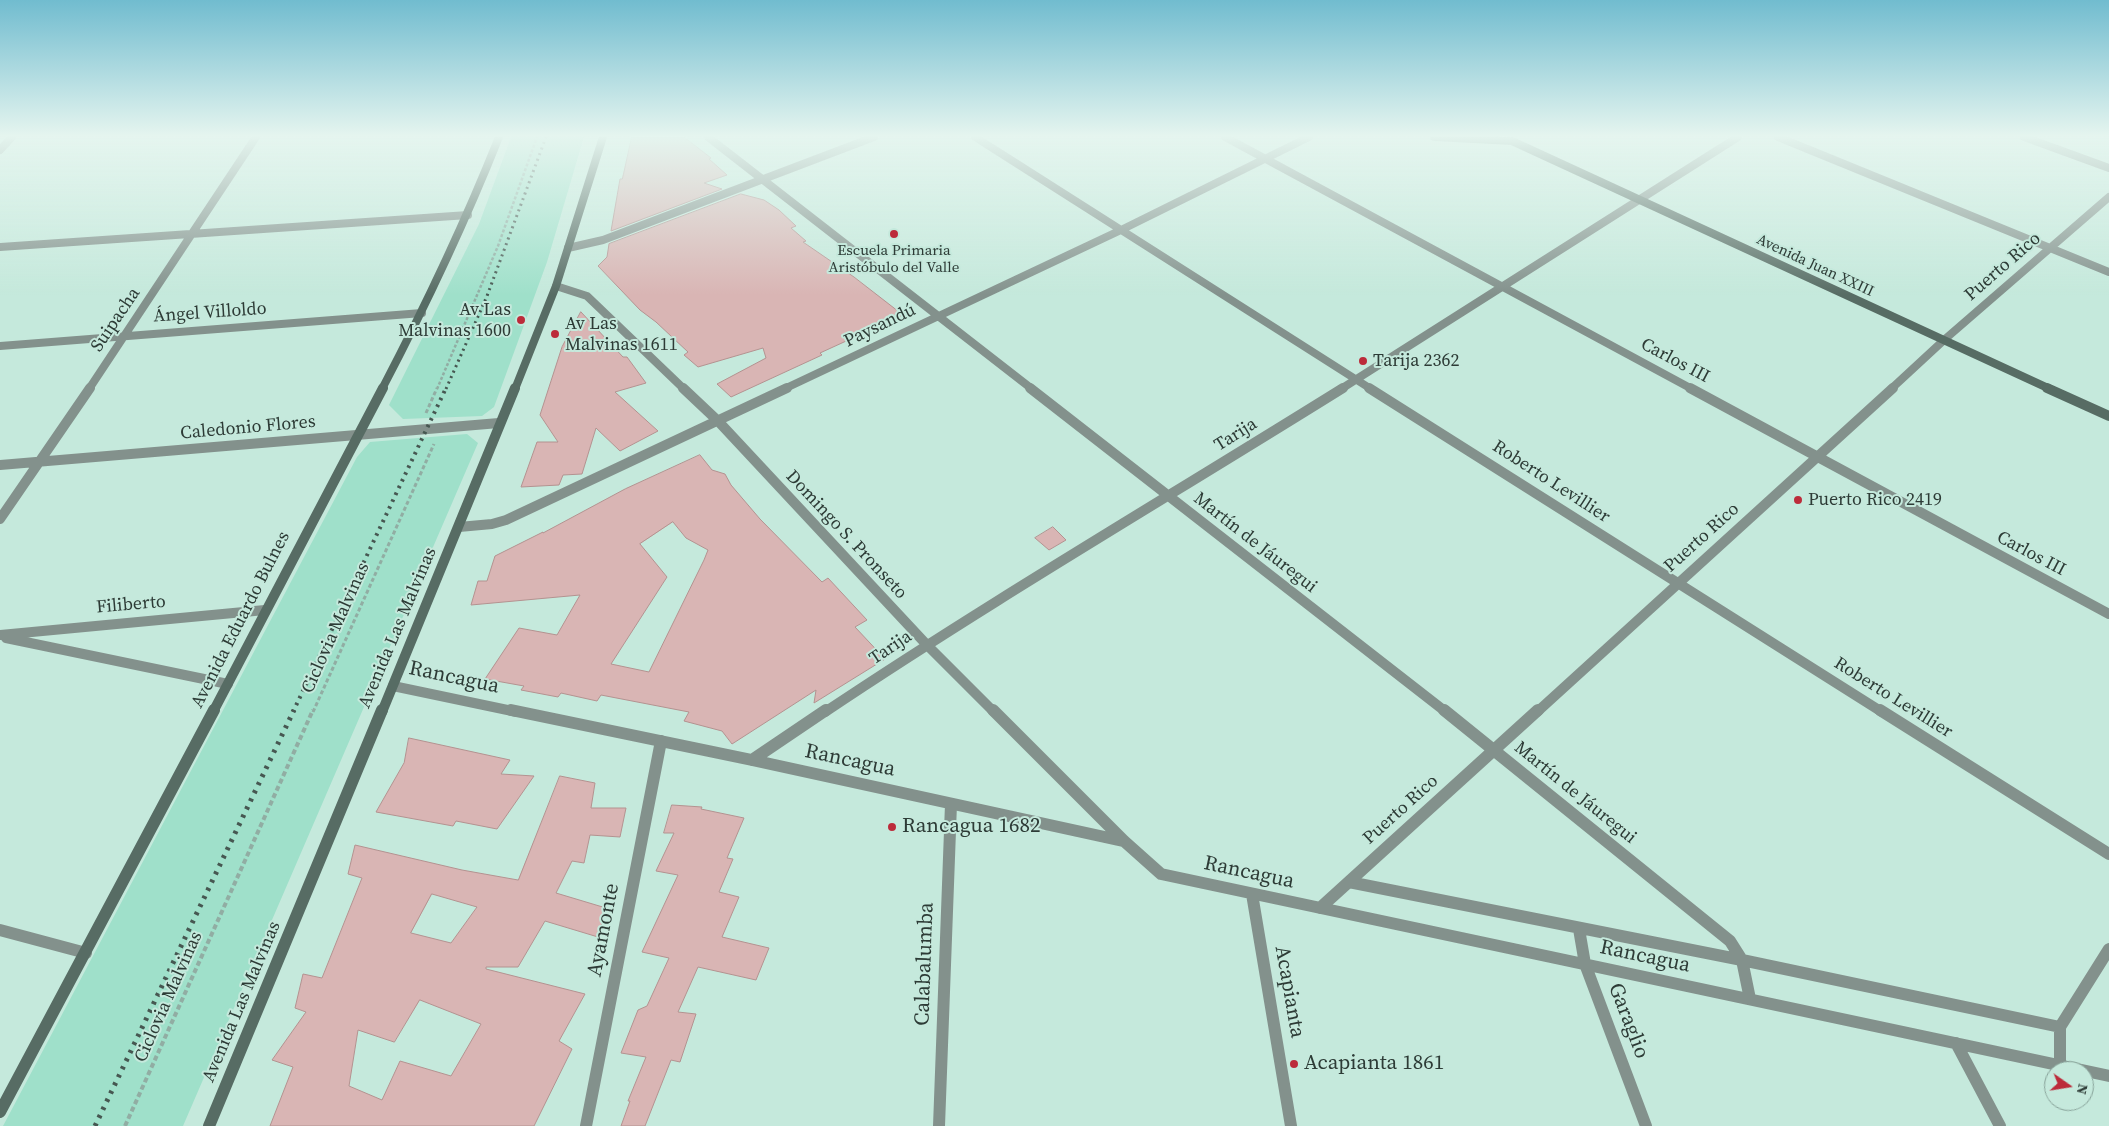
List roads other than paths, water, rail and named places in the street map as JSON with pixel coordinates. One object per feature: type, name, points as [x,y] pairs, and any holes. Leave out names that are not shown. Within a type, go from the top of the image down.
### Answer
[{"type":"main road","name":"Avenida Eduardo Bulnes","points":[[0,1112],[86,954],[422,313],[468,215],[478,190]]},
{"type":"main road","name":"Avenida Las Malvinas","points":[[209,1126],[459,526],[499,423],[556,286],[586,190]]},
{"type":"main road","name":"Avenida Juan XXIII","points":[[1618,190],[2109,416]]},
{"type":"street","name":"Suipacha","points":[[0,519],[125,336],[222,190]]},
{"type":"street","points":[[568,248],[603,240],[735,190]]},
{"type":"street","name":"Martín de Jáuregui","points":[[776,190],[1168,497],[1494,748],[1730,941],[1742,960],[1750,999]]},
{"type":"street","name":"Roberto Levillier","points":[[1057,190],[1678,584],[2109,854]]},
{"type":"street","name":"Paysandú","points":[[459,526],[492,524],[506,520],[1121,230],[1201,190]]},
{"type":"street","name":"Carlos III","points":[[1323,190],[2109,614]]},
{"type":"street","name":"Tarija","points":[[752,760],[926,644],[1168,497],[1656,190]]},
{"type":"street","points":[[1906,190],[2109,272]]},
{"type":"street","name":"Puerto Rico","points":[[1320,908],[1494,748],[1818,457],[1944,340],[2109,197]]},
{"type":"street","points":[[0,248],[468,215]]},
{"type":"street","name":"Domingo S. Pronseto","points":[[556,286],[587,296],[718,421],[926,644],[1124,841]]},
{"type":"street","name":"Ángel Villoldo","points":[[0,346],[422,313]]},
{"type":"street","name":"Caledonio Flores","points":[[0,465],[499,423]]},
{"type":"street","name":"Filiberto","points":[[0,636],[265,610]]},
{"type":"street","name":"Filiberto","points":[[0,636],[228,684]]},
{"type":"street","name":"Rancagua","points":[[392,686],[752,760],[1124,841],[1161,874],[2044,1062]]},
{"type":"street","name":"Ayamonte","points":[[586,1126],[661,741]]},
{"type":"street","name":"Calabalumba","points":[[939,1126],[951,804]]},
{"type":"street","name":"Rancagua","points":[[1348,882],[1742,960],[2060,1027]]},
{"type":"street","name":"Acapianta","points":[[1252,894],[1292,1126]]},
{"type":"street","name":"Garaglio","points":[[1579,929],[1585,964],[1646,1126]]},
{"type":"street","points":[[0,930],[86,954]]},
{"type":"street","points":[[2060,1061],[2060,1027],[2109,949]]},
{"type":"street","points":[[1956,1043],[2000,1126]]},
{"type":"street","name":"Rancagua","points":[[2094,1073],[2109,1076]]},
{"type":"railway","points":[[446,389],[487,296],[527,190]]},
{"type":"railway","points":[[293,712],[446,388]]},
{"type":"railway","points":[[95,1126],[294,710]]},
{"type":"place","name":"Escuela Primaria Aristóbulo del Valle","points":[[894,234]]},
{"type":"place","name":"Av Las Malvinas 1600","points":[[521,320]]},
{"type":"place","name":"Av Las Malvinas 1611","points":[[555,334]]},
{"type":"place","name":"Tarija 2362","points":[[1363,361]]},
{"type":"place","name":"Puerto Rico 2419","points":[[1798,500]]},
{"type":"place","name":"Rancagua 1682","points":[[892,827]]},
{"type":"place","name":"Acapianta 1861","points":[[1294,1064]]}]
